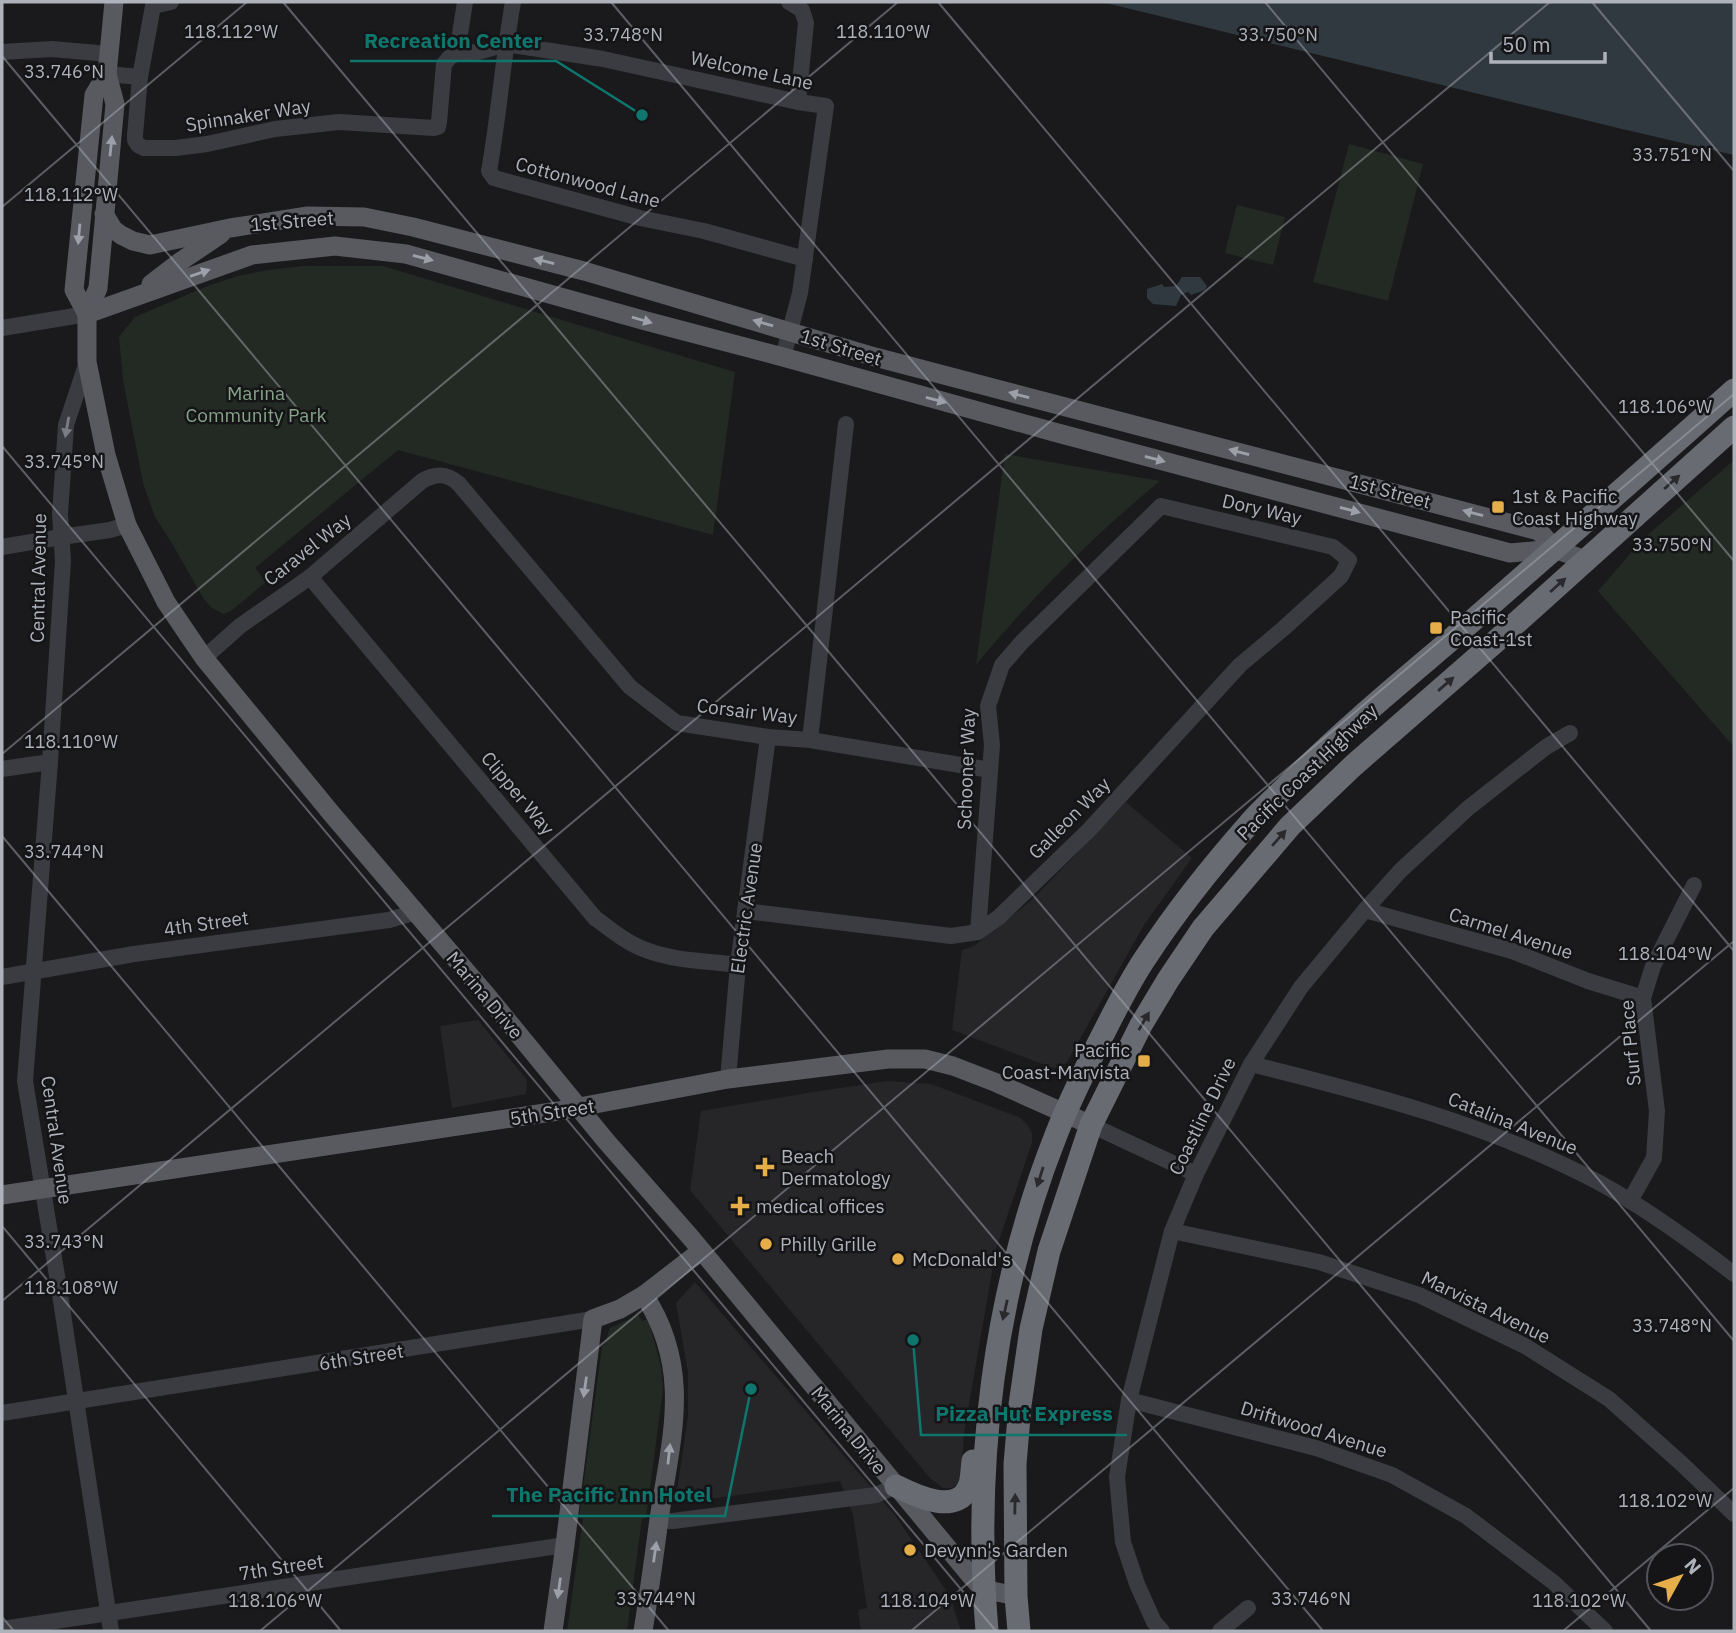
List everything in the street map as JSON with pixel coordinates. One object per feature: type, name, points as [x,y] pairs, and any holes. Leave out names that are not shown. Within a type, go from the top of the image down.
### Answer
[{"type":"highway","name":"Pacific Coast Highway","points":[[987,1631],[983,1589],[982,1513],[985,1449],[1002,1320],[1020,1244],[1064,1113],[1113,1014],[1145,958],[1193,891],[1252,820],[1328,745],[1734,390]]},
{"type":"highway","name":"Pacific Coast Highway","points":[[1019,1631],[1016,1596],[1015,1464],[1031,1329],[1049,1251],[1091,1125],[1141,1025],[1203,928],[1290,826],[1354,765],[1734,427]]},
{"type":"highway","points":[[1020,1244],[1049,1251]]},
{"type":"highway","points":[[896,1486],[927,1500],[941,1502],[952,1501],[966,1492],[971,1481],[982,1376],[996,1354]]},
{"type":"main road","name":"Marina Drive","points":[[114,2],[108,64],[115,104],[98,288],[87,314],[87,362],[106,455],[127,525],[166,602],[204,658],[331,813],[983,1589]]},
{"type":"main road","name":"Marina Drive","points":[[87,314],[74,290],[75,277],[94,95],[108,64]]},
{"type":"main road","points":[[104,214],[121,235],[150,245],[230,228]]},
{"type":"main road","name":"1st Street","points":[[136,296],[230,228],[308,216],[364,217],[584,271],[875,357],[1539,531],[1555,549]]},
{"type":"main road","name":"1st Street","points":[[87,314],[252,255],[335,246],[406,254],[1067,436],[1510,553],[1555,549],[1585,560]]},
{"type":"main road","name":"5th Street","points":[[2,1195],[446,1129],[728,1079],[888,1059],[925,1059],[953,1066],[1091,1125]]},
{"type":"main road","name":"6th Street","points":[[593,1319],[620,1309],[644,1295],[701,1251]]},
{"type":"main road","points":[[643,1631],[668,1469],[675,1401],[675,1378],[670,1351],[656,1314],[644,1295]]},
{"type":"main road","points":[[553,1631],[593,1319]]},
{"type":"main road","points":[[983,1589],[1016,1596]]},
{"type":"street","points":[[2,52],[52,49],[108,64],[140,77],[153,6],[171,2]]},
{"type":"street","points":[[465,2],[457,53],[478,52],[505,44]]},
{"type":"street","name":"Cottonwood Lane","points":[[513,2],[489,171],[494,178],[639,218],[704,230],[805,259]]},
{"type":"street","points":[[789,2],[802,10],[806,23],[798,102]]},
{"type":"street","name":"Welcome Lane","points":[[505,44],[603,59],[826,106],[805,259]]},
{"type":"street","name":"Spinnaker Way","points":[[140,77],[135,141],[144,148],[176,148],[275,129],[339,122],[438,127],[444,64],[457,53]]},
{"type":"street","points":[[783,357],[800,293],[805,259]]},
{"type":"street","name":"1st Street","points":[[2,328],[87,314]]},
{"type":"street","name":"Central Avenue","points":[[87,362],[66,425],[60,514],[63,561],[25,1080],[111,1631]]},
{"type":"street","points":[[810,740],[846,424]]},
{"type":"street","name":"Corsair Way","points":[[437,475],[445,475],[459,484],[630,687],[677,723],[768,737],[810,740],[989,770]]},
{"type":"street","name":"Caravel Way","points":[[204,658],[240,626],[310,577],[422,481],[437,475]]},
{"type":"street","name":"Dory Way","points":[[1161,506],[1333,547],[1349,560]]},
{"type":"street","name":"Schooner Way","points":[[978,932],[992,745],[988,706],[1003,666],[1022,642],[1161,506]]},
{"type":"street","points":[[2,547],[127,525]]},
{"type":"street","name":"Galleon Way","points":[[978,932],[999,917],[1089,830],[1240,665],[1341,576],[1349,560]]},
{"type":"street","name":"Clipper Way","points":[[310,577],[595,918],[617,935],[646,950],[675,957],[737,965]]},
{"type":"street","name":"Coastline Drive","points":[[1162,1631],[1154,1622],[1137,1584],[1123,1542],[1117,1477],[1129,1400],[1172,1231],[1196,1174],[1251,1064],[1301,987],[1365,910],[1401,870],[1467,809],[1546,747],[1570,733]]},
{"type":"street","name":"Electric Avenue","points":[[728,1079],[737,965],[768,737]]},
{"type":"street","points":[[2,769],[50,762]]},
{"type":"street","name":"Surf Place","points":[[1630,1201],[1654,1158],[1657,1111],[1643,998],[1653,966],[1694,885]]},
{"type":"street","name":"Carmel Avenue","points":[[1365,910],[1511,951],[1588,981],[1643,998]]},
{"type":"street","points":[[745,911],[951,936],[978,932]]},
{"type":"street","name":"4th Street","points":[[2,977],[134,954],[389,920],[416,912]]},
{"type":"street","name":"Catalina Avenue","points":[[1251,1064],[1442,1115],[1527,1147],[1630,1201],[1687,1238],[1734,1274]]},
{"type":"street","points":[[1091,1125],[1196,1174]]},
{"type":"street","name":"Marvista Avenue","points":[[1172,1231],[1319,1262],[1419,1296],[1525,1346],[1609,1399],[1734,1514]]},
{"type":"street","name":"6th Street","points":[[2,1413],[593,1319]]},
{"type":"street","name":"Driftwood Avenue","points":[[1129,1400],[1316,1448],[1392,1475],[1466,1516],[1553,1582],[1605,1631]]},
{"type":"street","points":[[659,1521],[876,1496],[896,1486]]},
{"type":"street","name":"7th Street","points":[[2,1629],[565,1545]]},
{"type":"street","points":[[1220,1631],[1248,1608]]},
{"type":"shaded area","points":[[1102,2],[1734,2],[1734,155],[1618,128]]},
{"type":"shaded area","points":[[1182,277],[1200,277],[1207,286],[1205,290],[1191,295],[1188,292],[1181,295],[1176,306],[1153,304],[1147,298],[1147,289],[1162,284],[1164,287],[1176,286]]},
{"type":"shaded area","points":[[1126,802],[1192,858],[1144,925],[1067,1062],[1061,1067],[1053,1068],[952,1030],[962,950],[974,946],[1032,900]]},
{"type":"shaded area","points":[[478,1020],[527,1080],[526,1094],[452,1108],[440,1026]]},
{"type":"shaded area","points":[[887,1081],[931,1084],[1019,1117],[1032,1133],[1032,1143],[996,1249],[964,1433],[961,1476],[952,1488],[943,1488],[930,1478],[690,1190],[701,1111]]},
{"type":"shaded area","points":[[695,1282],[894,1514],[950,1596],[961,1631],[861,1631],[858,1610],[867,1608],[853,1515],[840,1481],[680,1503],[676,1497],[688,1416],[688,1373],[676,1303]]},
{"type":"green space","points":[[1349,144],[1423,164],[1388,301],[1313,282]]},
{"type":"green space","points":[[1237,205],[1285,217],[1273,265],[1225,253]]},
{"type":"green space","name":"Marina Community Park","points":[[303,266],[383,266],[735,372],[713,535],[398,450],[255,568],[266,582],[231,611],[224,614],[212,608],[203,598],[155,517],[143,483],[123,380],[119,337],[135,317],[210,285],[238,276]]},
{"type":"green space","points":[[1005,454],[1160,481],[1063,569],[976,665]]},
{"type":"green space","points":[[1734,460],[1734,747],[1598,591],[1642,540]]},
{"type":"green space","points":[[638,1315],[642,1321],[648,1319],[661,1366],[663,1390],[627,1631],[567,1631],[583,1519],[579,1517],[602,1346],[610,1328]]},
{"type":"place","name":"Recreation Center","points":[[642,115]]},
{"type":"place","name":"1st & Pacific Coast Highway","points":[[1498,507]]},
{"type":"place","name":"Pacific Coast-1st","points":[[1436,628]]},
{"type":"place","name":"Pacific Coast-Marvista","points":[[1144,1061]]},
{"type":"place","name":"Beach Dermatology","points":[[765,1167]]},
{"type":"place","name":"medical offices","points":[[740,1206]]},
{"type":"place","name":"Philly Grille","points":[[766,1244]]},
{"type":"place","name":"McDonald's","points":[[898,1259]]},
{"type":"place","name":"Pizza Hut Express","points":[[913,1340]]},
{"type":"place","name":"The Pacific Inn Hotel","points":[[751,1389]]},
{"type":"place","name":"Devynn's Garden","points":[[910,1550]]}]
